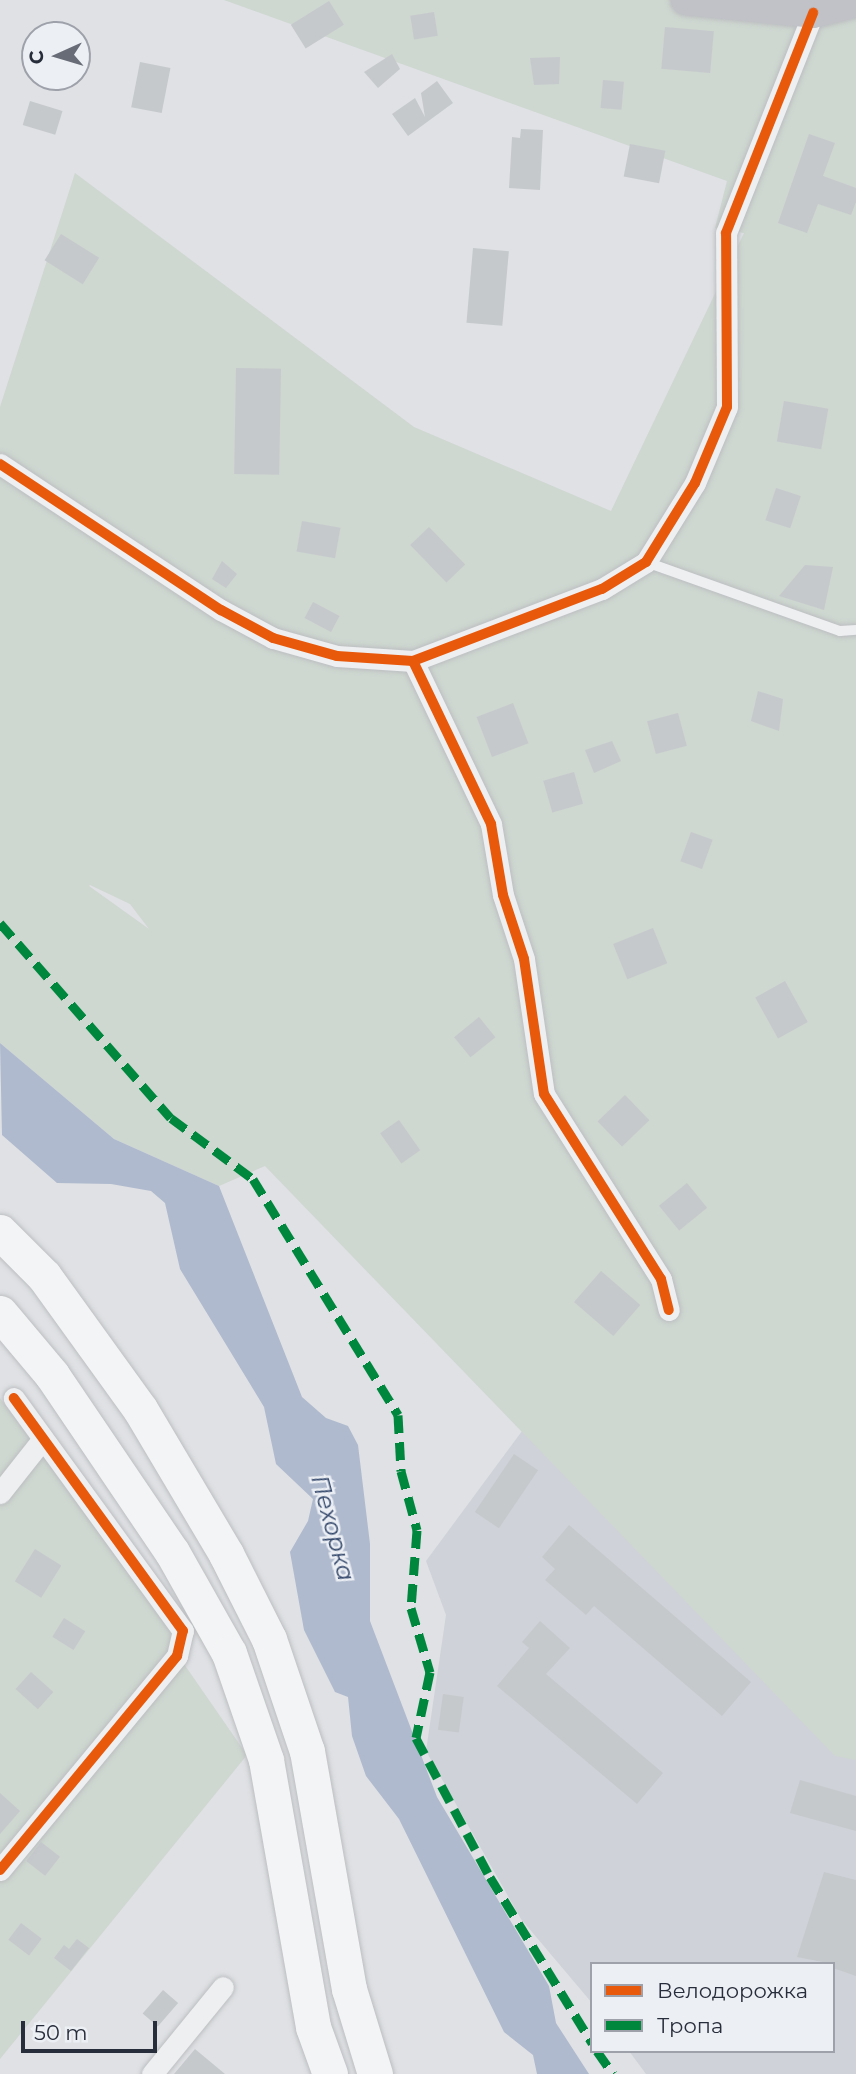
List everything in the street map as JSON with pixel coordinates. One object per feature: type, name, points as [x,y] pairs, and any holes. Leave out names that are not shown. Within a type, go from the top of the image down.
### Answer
[{"type":"main road","points":[[686,0],[813,13],[856,2]]},
{"type":"main road","points":[[0,1232],[44,1276],[140,1409],[226,1554],[269,1639],[307,1751],[349,1989],[375,2074]]},
{"type":"main road","points":[[0,1313],[52,1376],[172,1552],[229,1653],[266,1760],[313,2027],[330,2074]]},
{"type":"street","points":[[0,464],[221,610],[273,638],[337,656],[413,661],[560,608],[646,562],[695,483],[727,407],[726,233],[813,13]]},
{"type":"street","points":[[413,661],[491,824],[503,895],[524,959],[544,1094],[661,1279],[669,1310]]},
{"type":"street","points":[[0,1870],[177,1656],[183,1631],[41,1441],[14,1398]]},
{"type":"street","points":[[0,1493],[41,1441]]},
{"type":"street","points":[[152,2074],[223,1987]]},
{"type":"lane","points":[[646,562],[840,631],[856,630]]},
{"type":"shaded area","points":[[224,0],[856,0],[856,1760],[835,1756],[265,1166],[219,1186],[114,1139],[0,1043],[0,407],[75,173],[414,427],[611,511],[744,233],[715,228],[727,181]],"holes":[[[90,885],[130,904],[149,929],[89,886]]]},
{"type":"shaded area","points":[[0,1398],[172,1631],[184,1664],[247,1755],[0,2059]]},
{"type":"shaded area","points":[[525,1427],[856,1757],[856,2074],[646,2074],[630,2053],[835,2053],[835,1962],[590,1962],[590,2001],[521,1919],[426,1751],[446,1615],[426,1561]]},
{"type":"water","name":"Пехорка","points":[[0,1043],[114,1139],[219,1186],[302,1397],[326,1418],[348,1426],[358,1445],[370,1544],[370,1621],[437,1797],[549,1986],[556,2023],[589,2074],[537,2074],[533,2055],[504,2032],[399,1819],[366,1776],[352,1736],[348,1697],[335,1692],[304,1630],[290,1552],[308,1521],[313,1499],[276,1464],[264,1407],[180,1269],[165,1203],[151,1191],[111,1184],[57,1183],[2,1135]]},
{"type":"building","points":[[329,1],[344,25],[306,49],[291,25]]},
{"type":"building","points":[[434,12],[438,36],[414,39],[410,16]]},
{"type":"building","points":[[665,27],[714,31],[710,73],[661,69]]},
{"type":"building","points":[[392,54],[400,69],[378,88],[364,72]]},
{"type":"building","points":[[560,57],[559,84],[534,85],[530,58]]},
{"type":"building","points":[[140,62],[170,68],[162,113],[131,107]]},
{"type":"building","points":[[603,80],[624,82],[621,110],[601,108]]},
{"type":"building","points":[[437,81],[453,103],[408,136],[392,114],[415,98],[425,117],[421,93]]},
{"type":"building","points":[[30,101],[63,111],[55,135],[23,125]]},
{"type":"building","points":[[521,129],[543,130],[540,190],[509,188],[512,137],[520,138]]},
{"type":"building","points":[[809,134],[835,143],[823,176],[856,188],[856,202],[851,215],[818,204],[807,233],[778,223]]},
{"type":"building","points":[[630,144],[665,151],[659,183],[624,176]]},
{"type":"building","points":[[61,234],[99,258],[83,284],[45,260]]},
{"type":"building","points":[[473,248],[509,251],[502,326],[466,323]]},
{"type":"building","points":[[236,368],[281,369],[279,475],[234,474]]},
{"type":"building","points":[[784,401],[828,409],[821,449],[777,441]]},
{"type":"building","points":[[776,488],[801,496],[790,528],[765,520]]},
{"type":"building","points":[[302,521],[340,528],[335,558],[297,552]]},
{"type":"building","points":[[429,527],[465,564],[446,582],[410,545]]},
{"type":"building","points":[[222,561],[237,574],[226,588],[212,579]]},
{"type":"building","points":[[805,565],[833,567],[824,610],[779,596]]},
{"type":"building","points":[[313,602],[339,616],[331,632],[305,618]]},
{"type":"building","points":[[758,691],[783,699],[779,731],[751,721]]},
{"type":"building","points":[[513,703],[528,743],[492,757],[477,717]]},
{"type":"building","points":[[678,713],[687,746],[656,754],[647,721]]},
{"type":"building","points":[[612,741],[621,761],[594,773],[585,750]]},
{"type":"building","points":[[574,772],[583,804],[552,813],[543,781]]},
{"type":"building","points":[[691,832],[713,840],[702,869],[680,861]]},
{"type":"building","points":[[653,928],[667,963],[627,979],[613,944]]},
{"type":"building","points":[[785,981],[808,1022],[778,1039],[755,997]]},
{"type":"building","points":[[479,1017],[495,1037],[470,1057],[454,1037]]},
{"type":"building","points":[[625,1095],[649,1120],[622,1147],[598,1121]]},
{"type":"building","points":[[399,1120],[420,1150],[401,1164],[380,1133]]},
{"type":"building","points":[[687,1183],[707,1208],[679,1231],[659,1206]]},
{"type":"building","points":[[601,1271],[640,1305],[613,1336],[574,1302]]},
{"type":"building","points":[[514,1454],[538,1470],[499,1528],[475,1512]]},
{"type":"building","points":[[569,1525],[751,1682],[722,1716],[594,1606],[586,1615],[545,1580],[555,1569],[542,1557]]},
{"type":"building","points":[[35,1549],[61,1565],[41,1598],[15,1581]]},
{"type":"building","points":[[64,1618],[85,1631],[74,1650],[52,1637]]},
{"type":"building","points":[[540,1621],[570,1648],[546,1674],[663,1773],[637,1804],[497,1686],[529,1648],[522,1642]]},
{"type":"building","points":[[31,1672],[53,1692],[38,1709],[16,1689]]},
{"type":"building","points":[[443,1694],[464,1697],[459,1733],[438,1730]]},
{"type":"building","points":[[800,1780],[856,1796],[856,1831],[790,1813]]},
{"type":"building","points":[[0,1793],[20,1811],[0,1834]]},
{"type":"building","points":[[41,1842],[60,1857],[45,1876],[26,1861]]},
{"type":"building","points":[[824,1872],[856,1880],[856,1976],[835,1969],[835,1962],[797,1957]]},
{"type":"building","points":[[21,1923],[42,1939],[29,1955],[8,1940]]},
{"type":"building","points":[[77,1939],[89,1948],[71,1971],[54,1958],[64,1945],[69,1949]]},
{"type":"building","points":[[163,1990],[178,2003],[158,2027],[143,2013]]},
{"type":"building","points":[[195,2049],[225,2074],[174,2074]]},
{"type":"marked path","points":[[0,923],[171,1118],[253,1179],[398,1415],[401,1471],[417,1530],[411,1608],[430,1672],[416,1738],[490,1877],[590,2040]]},
{"type":"marked path","points":[[598,2053],[613,2074]]},
{"type":"cycle path","points":[[0,464],[221,610],[273,638],[337,656],[413,661],[602,589],[646,562],[695,483],[727,407],[726,233],[813,13]]},
{"type":"cycle path","points":[[413,661],[491,824],[503,895],[524,959],[544,1094],[661,1279],[669,1310]]},
{"type":"cycle path","points":[[0,1870],[177,1656],[183,1631],[14,1398]]}]
